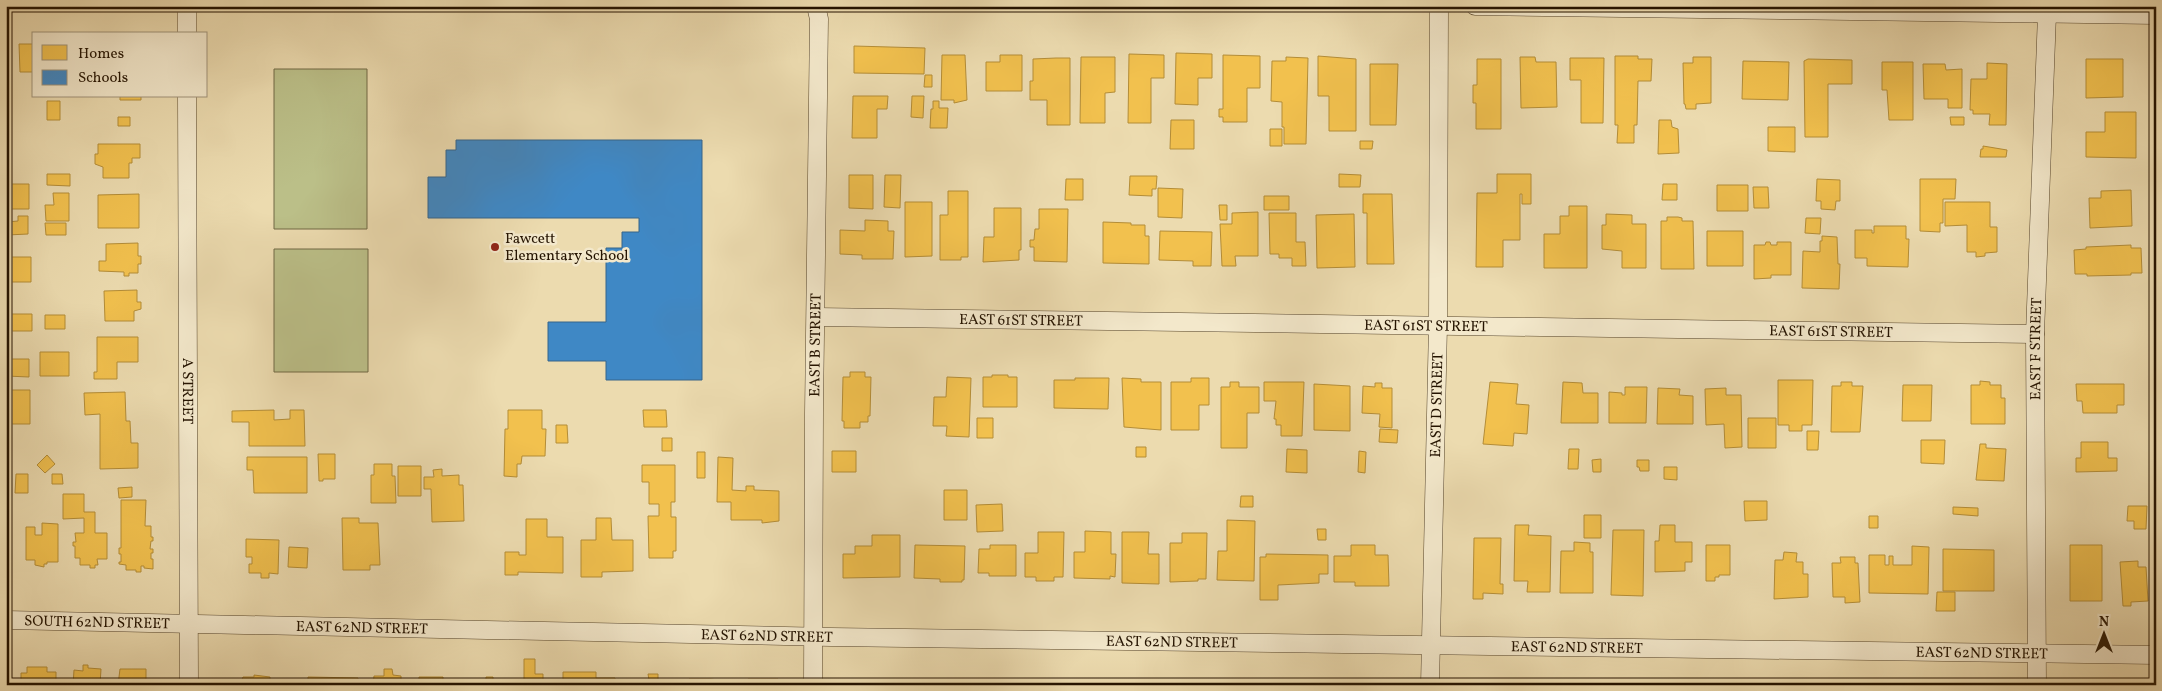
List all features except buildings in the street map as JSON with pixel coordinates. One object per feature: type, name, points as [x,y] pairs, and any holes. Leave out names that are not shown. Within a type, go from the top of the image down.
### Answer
[{"type":"street","points":[[187,6],[187,32]]},
{"type":"street","name":"EAST B STREET","points":[[813,685],[819,19],[816,6]]},
{"type":"street","name":"EAST D STREET","points":[[1430,685],[1438,325],[1439,6]]},
{"type":"street","points":[[1475,6],[2156,15]]},
{"type":"street","name":"EAST F STREET","points":[[2037,685],[2035,334],[2047,14]]},
{"type":"street","name":"A STREET","points":[[187,98],[189,685]]},
{"type":"street","name":"EAST 61ST STREET","points":[[816,317],[2035,334]]},
{"type":"street","name":"SOUTH 62ND STREET","points":[[6,620],[189,625]]},
{"type":"street","name":"EAST 62ND STREET","points":[[189,625],[2156,655]]},
{"type":"green space","points":[[274,69],[367,69],[367,229],[274,229]]},
{"type":"green space","points":[[274,249],[368,249],[368,372],[274,372]]},
{"type":"place","name":"Fawcett Elementary School","points":[[495,247]]}]
